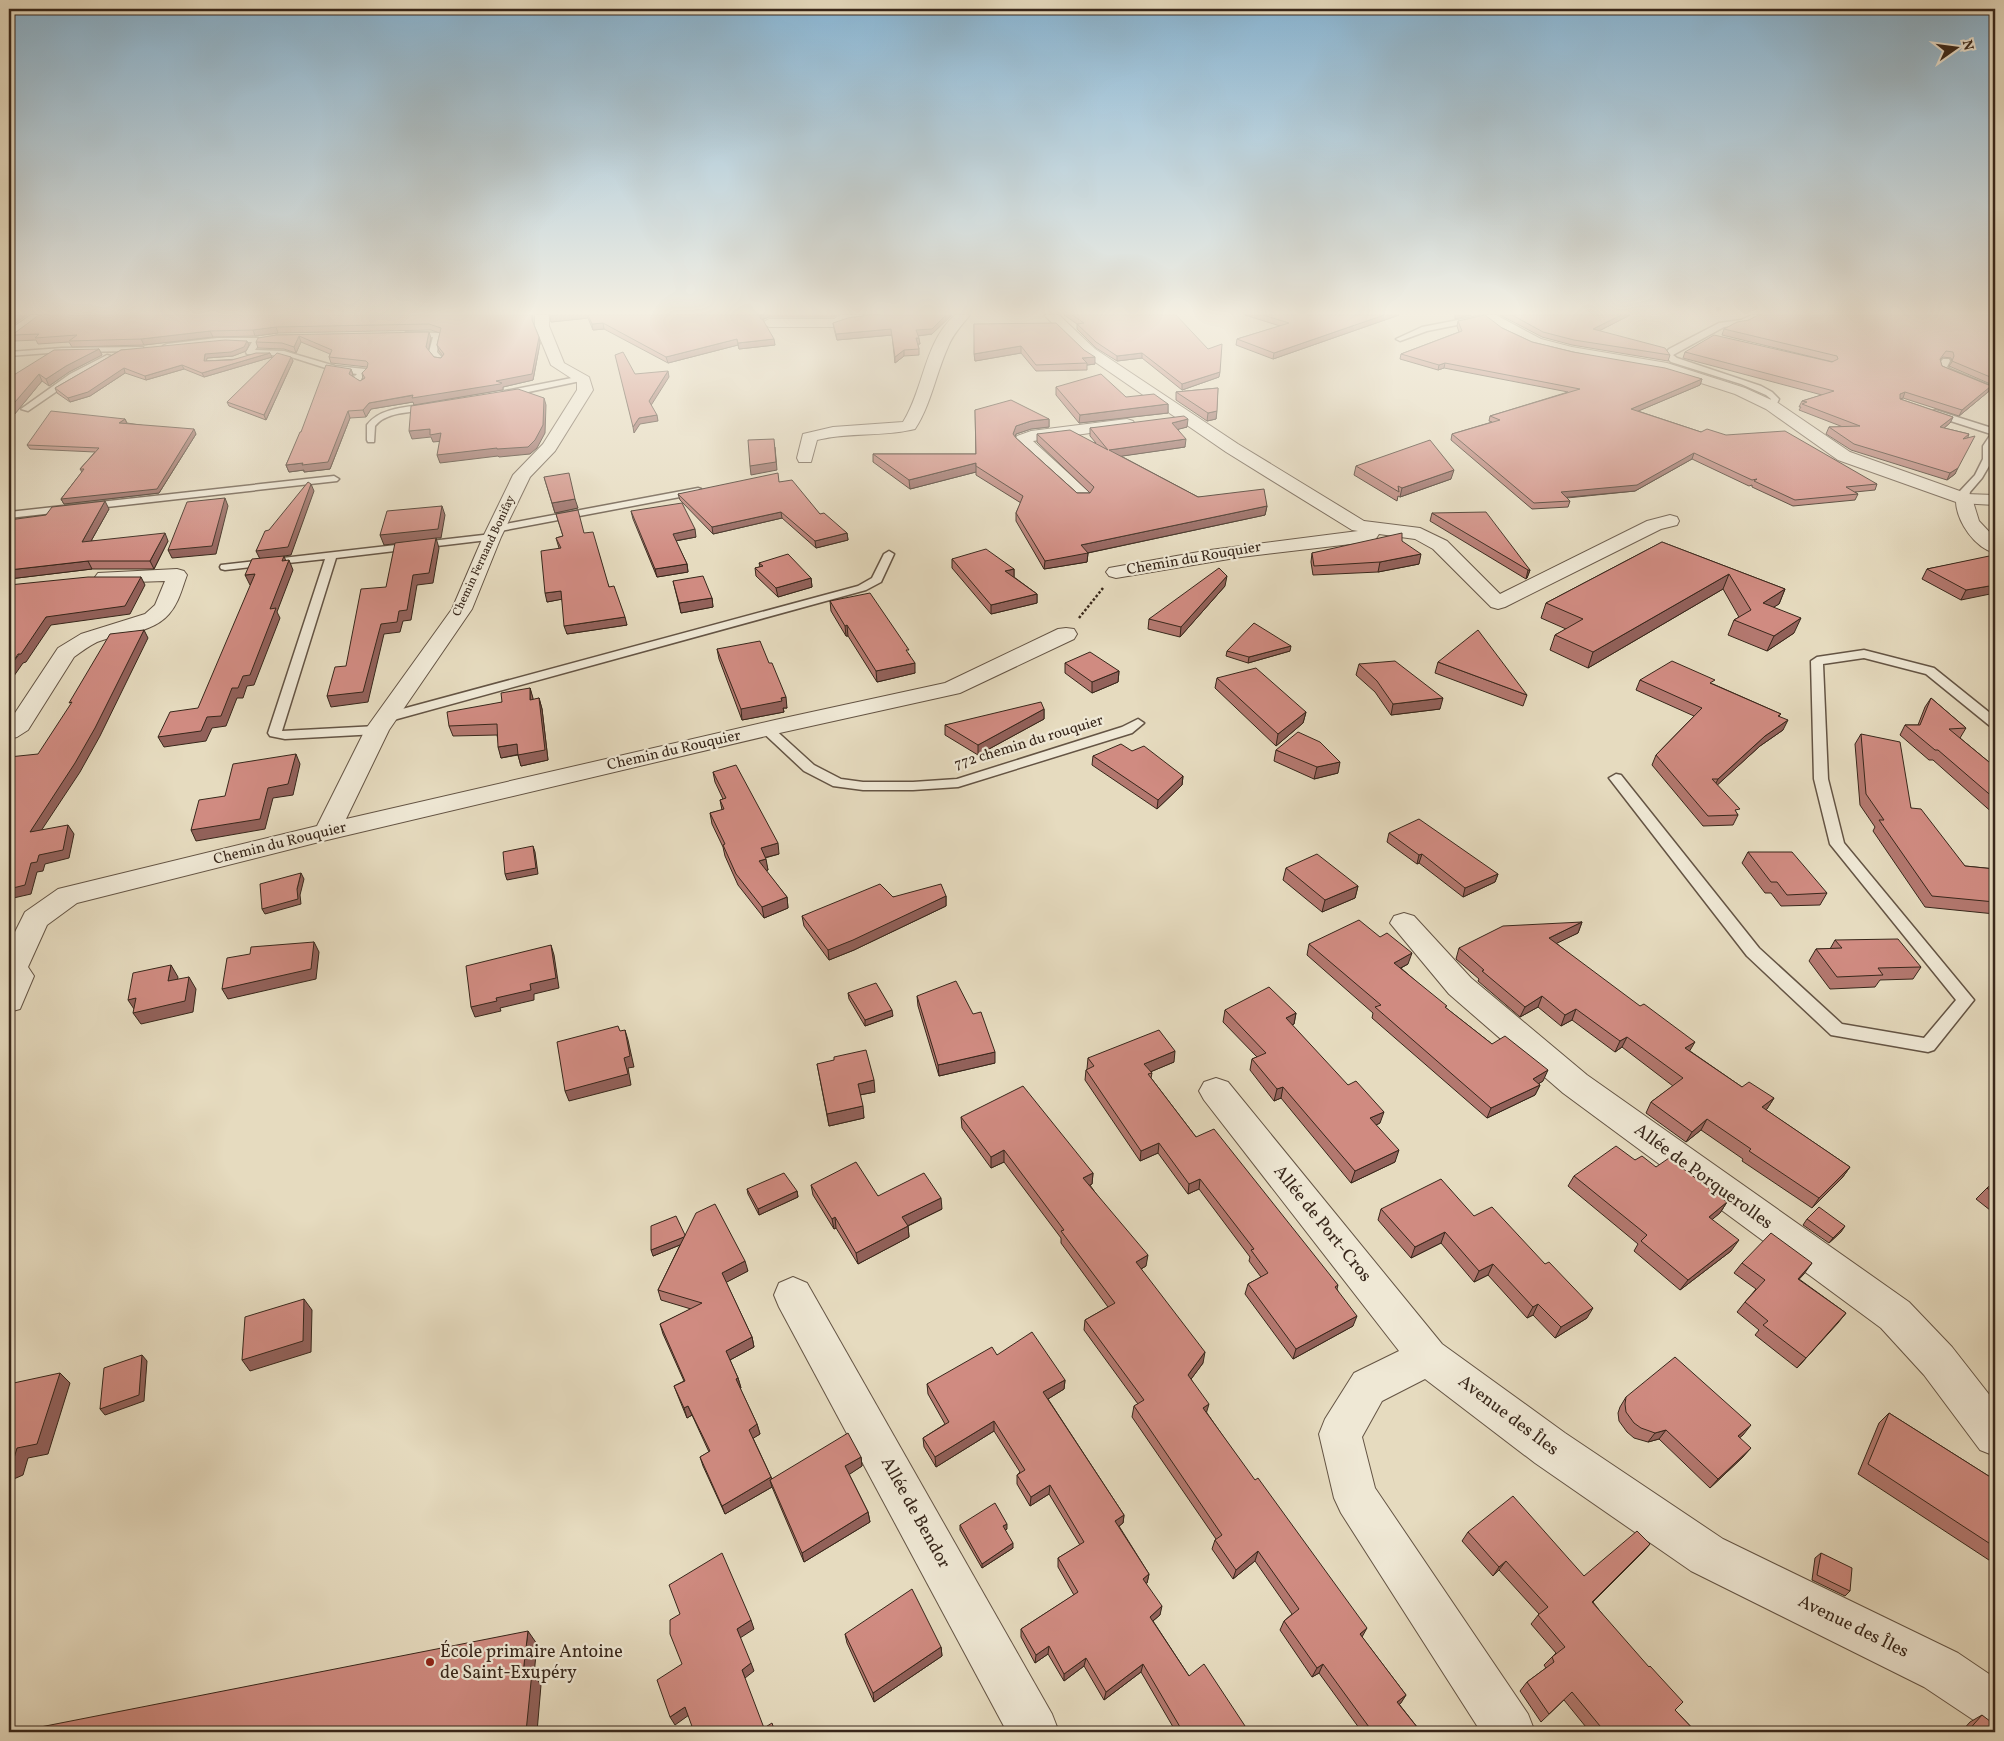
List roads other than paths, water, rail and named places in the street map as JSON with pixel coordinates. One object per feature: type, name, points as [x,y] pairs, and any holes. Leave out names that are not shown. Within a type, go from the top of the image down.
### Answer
[{"type":"street","name":"Chemin Fernand Bonifay","points":[[327,832],[381,724],[462,609],[494,533],[522,475],[549,447],[581,396]]},
{"type":"street","points":[[805,458],[809,437],[820,434],[909,426],[922,396]]},
{"type":"street","points":[[1158,396],[1232,448],[1359,526],[1420,534],[1440,546],[1498,603],[1654,525],[1670,521]]},
{"type":"street","points":[[1750,396],[1772,406],[1844,456],[1986,518]]},
{"type":"street","points":[[1168,420],[1188,417]]},
{"type":"street","points":[[1083,496],[1023,439],[1031,436],[1139,423]]},
{"type":"street","points":[[1966,508],[1995,500]]},
{"type":"street","points":[[1966,508],[1974,530],[1995,547]]},
{"type":"street","name":"Chemin du Rouquier","points":[[1116,572],[1214,554],[1368,536],[1373,528]]},
{"type":"street","points":[[9,732],[20,726],[73,645],[91,636],[137,624],[157,614],[163,609],[177,575],[83,578]]},
{"type":"street","name":"Chemin du Rouquier","points":[[9,1001],[19,976],[12,970],[35,919],[68,896],[327,832],[766,729],[952,688],[1066,634]]},
{"type":"street","name":"Allée de Porquerolles","points":[[1404,923],[1460,986],[1575,1084],[1895,1315],[1938,1361],[1995,1435]]},
{"type":"street","name":"Allée de Port-Cros","points":[[1216,1091],[1428,1357]]},
{"type":"street","name":"Allée de Bendor","points":[[793,1295],[927,1534],[1034,1732]]},
{"type":"street","points":[[1428,1357],[1368,1386],[1340,1434],[1356,1498],[1510,1732]]},
{"type":"street","name":"Avenue des Îles","points":[[1428,1357],[1550,1448],[1707,1555],[1941,1670],[1995,1706]]},
{"type":"lane","points":[[25,409],[44,396]]},
{"type":"lane","points":[[1772,406],[1775,399],[1773,396]]},
{"type":"lane","points":[[372,440],[370,426],[374,420],[386,414],[439,406]]},
{"type":"lane","points":[[1930,412],[1995,434],[1988,443],[1986,451],[1988,459],[1979,476],[1965,491],[1966,508]]},
{"type":"lane","points":[[9,515],[334,479]]},
{"type":"lane","points":[[225,566],[494,533],[713,488]]},
{"type":"lane","points":[[332,554],[275,733],[285,735],[381,724],[836,596],[862,588],[877,580],[889,554]]},
{"type":"lane","points":[[1616,778],[1753,952],[1837,1030],[1928,1045],[1966,1000],[1837,844],[1821,779],[1817,661],[1864,654],[1930,671],[1995,723]]},
{"type":"lane","name":"772 chemin du rouquier","points":[[766,729],[809,768],[838,783],[863,786],[913,786],[958,783],[994,773],[1127,730],[1138,723]]},
{"type":"place","name":"École primaire Antoine de Saint-Exupéry","points":[[430,1662]]}]
